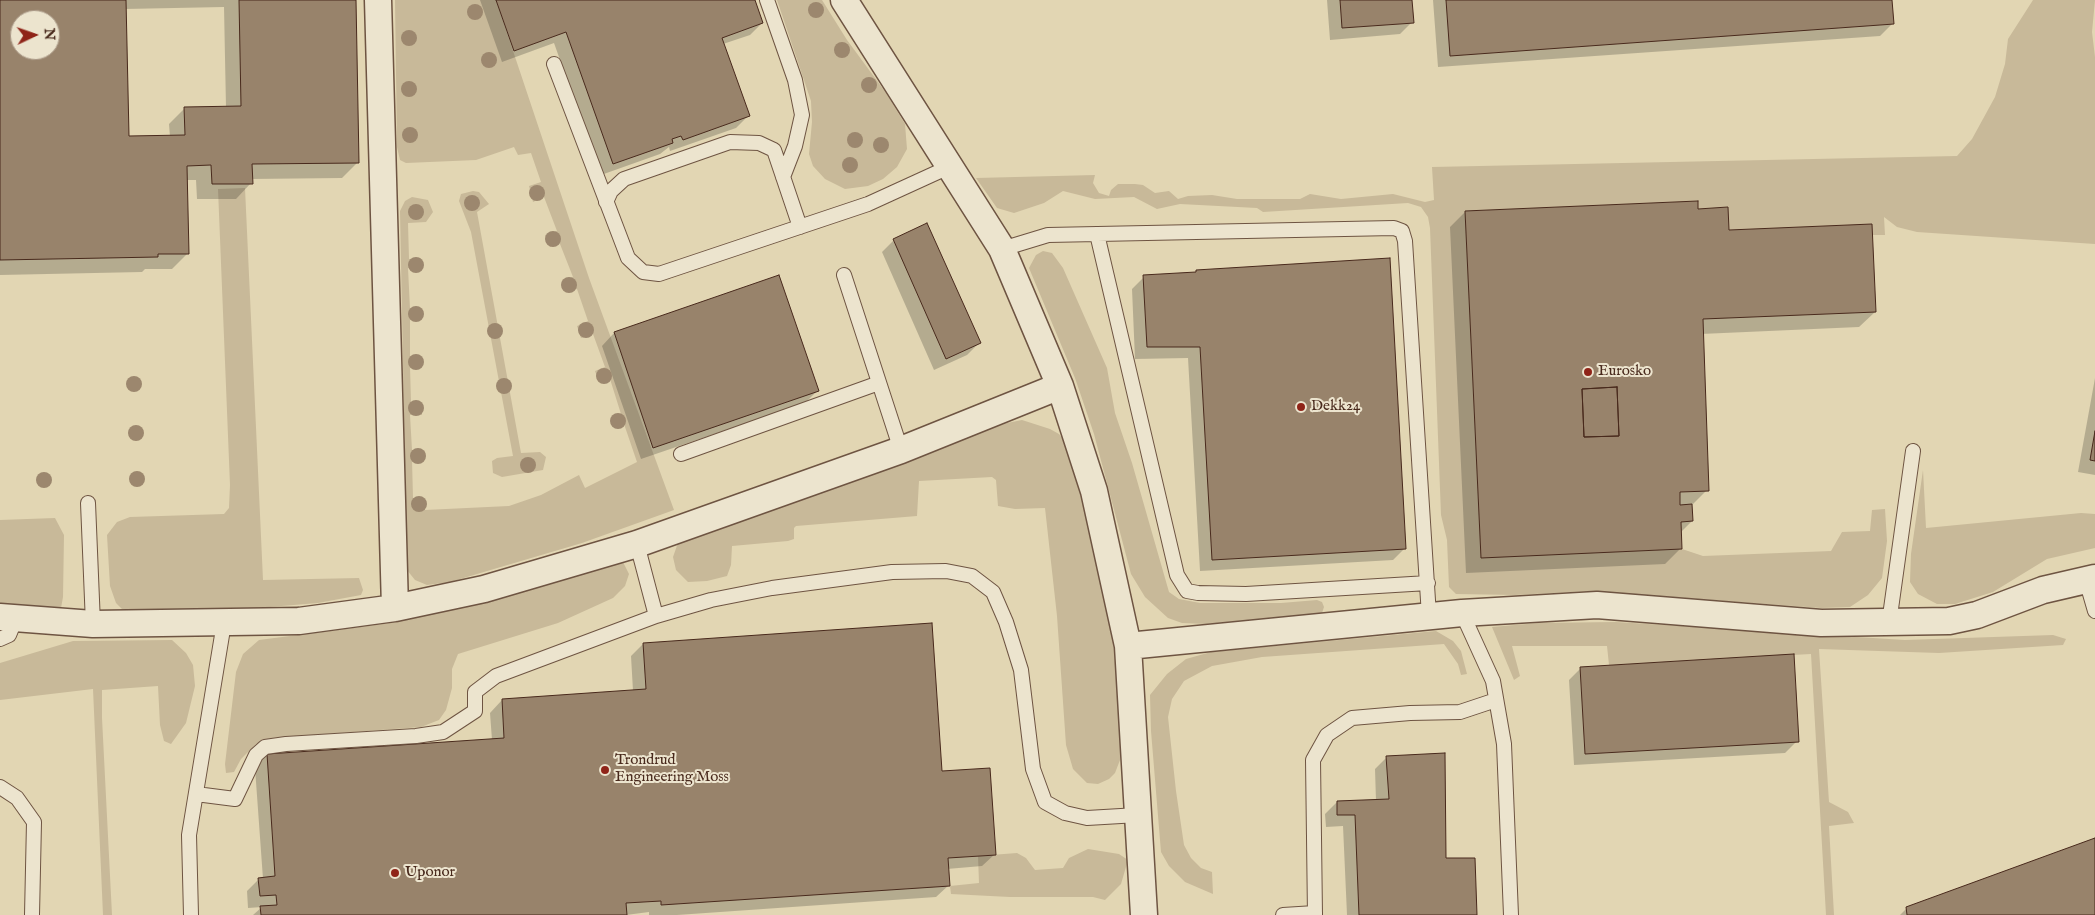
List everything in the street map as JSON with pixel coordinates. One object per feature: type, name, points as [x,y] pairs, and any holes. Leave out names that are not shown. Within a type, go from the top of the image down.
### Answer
[{"type":"street","points":[[378,0],[395,608]]},
{"type":"street","points":[[844,0],[1002,249],[1060,386],[1094,491],[1128,646],[1144,915]]},
{"type":"street","points":[[8,617],[92,624],[224,624],[298,621],[395,608],[484,589],[636,544],[901,450],[1060,386]]},
{"type":"street","points":[[1128,646],[1462,613],[1597,606],[1821,623],[1949,621],[1977,615],[2043,590],[2090,579]]},
{"type":"lane","points":[[767,0],[795,80],[802,115],[795,146],[783,177]]},
{"type":"lane","points":[[554,64],[628,258],[643,272],[659,274],[868,204],[949,167]]},
{"type":"lane","points":[[606,202],[611,191],[624,179],[730,142],[759,143],[774,150],[800,227]]},
{"type":"lane","points":[[1002,249],[1048,234],[1394,228],[1402,231],[1405,242],[1429,616]]},
{"type":"lane","points":[[1097,234],[1177,575],[1187,591],[1246,594],[1428,583]]},
{"type":"lane","points":[[844,275],[901,450]]},
{"type":"lane","points":[[681,454],[879,383]]},
{"type":"lane","points":[[1890,623],[1912,451]]},
{"type":"lane","points":[[88,504],[92,624]]},
{"type":"lane","points":[[636,544],[656,616]]},
{"type":"lane","points":[[196,794],[234,799],[256,754],[266,747],[286,744],[416,736],[443,732],[475,711],[474,692],[496,676],[656,616],[711,600],[824,580],[892,572],[946,571],[972,576],[993,592],[1006,622],[1021,670],[1033,769],[1044,802],[1065,813],[1087,818],[1138,815]]},
{"type":"lane","points":[[2090,579],[2095,611]]},
{"type":"lane","points":[[1462,613],[1493,681],[1504,744],[1511,915]]},
{"type":"lane","points":[[0,639],[9,635],[8,617]]},
{"type":"lane","points":[[191,915],[189,835],[224,624]]},
{"type":"lane","points":[[1283,915],[1315,914],[1313,760],[1327,735],[1352,718],[1410,713],[1460,712],[1496,700]]},
{"type":"lane","points":[[0,787],[16,798],[34,822],[32,915]]},
{"type":"shaded area","points":[[395,0],[496,0],[589,278],[674,510],[582,543],[450,582],[427,585],[415,580],[407,570],[400,211],[405,201],[412,197],[428,200],[433,212],[426,222],[408,223],[409,259],[421,258],[421,268],[408,268],[410,309],[422,309],[422,318],[410,318],[410,358],[422,358],[421,367],[410,367],[411,402],[421,402],[422,415],[410,415],[412,450],[425,451],[425,460],[412,460],[413,498],[423,498],[425,510],[509,506],[541,495],[579,475],[585,488],[637,462],[624,424],[613,427],[611,419],[621,414],[610,379],[599,382],[595,371],[605,367],[593,334],[581,338],[577,326],[588,321],[577,289],[567,292],[562,280],[573,277],[560,244],[550,247],[545,235],[557,231],[544,197],[533,202],[529,186],[541,182],[531,153],[518,155],[514,147],[476,160],[406,163],[400,160],[397,147]]},
{"type":"shaded area","points":[[777,0],[822,0],[905,124],[907,149],[897,167],[883,179],[868,186],[845,189],[825,179],[813,166],[809,154],[812,122],[811,101]]},
{"type":"shaded area","points":[[2033,0],[2095,0],[2092,32],[2095,57],[2095,244],[1917,232],[1897,227],[1884,217],[1885,235],[1873,235],[1872,224],[1729,230],[1728,207],[1698,209],[1697,201],[1465,211],[1481,557],[1682,549],[1703,556],[1831,551],[1842,532],[1870,531],[1872,510],[1885,509],[1887,541],[1882,578],[1868,595],[1850,607],[1821,608],[1590,591],[1515,595],[1456,594],[1449,587],[1447,540],[1441,515],[1430,228],[1428,217],[1421,207],[1408,203],[1263,212],[1257,208],[1180,204],[1157,209],[1134,197],[1095,199],[1063,191],[1044,203],[1014,213],[997,208],[976,178],[1095,175],[1093,183],[1099,193],[1109,196],[1111,190],[1118,184],[1135,184],[1143,185],[1155,193],[1169,191],[1178,199],[1188,196],[1212,195],[1237,199],[1300,199],[1310,194],[1341,199],[1393,194],[1425,202],[1434,200],[1432,167],[1957,156],[1972,139],[1995,97],[2005,64],[2008,39]]},
{"type":"shaded area","points":[[245,188],[263,580],[359,578],[363,590],[361,595],[318,603],[233,610],[131,612],[122,609],[116,603],[110,586],[107,535],[117,522],[130,517],[224,514],[229,508],[230,485],[218,189]]},
{"type":"shaded area","points":[[473,191],[479,192],[489,204],[477,212],[521,453],[540,452],[546,457],[543,470],[502,477],[493,473],[492,461],[497,458],[513,456],[471,232],[459,201],[461,194]]},
{"type":"shaded area","points":[[1043,251],[1052,253],[1063,268],[1107,368],[1115,413],[1132,463],[1169,592],[1179,599],[1200,603],[1281,603],[1317,600],[1322,602],[1324,607],[1322,613],[1206,624],[1182,623],[1168,618],[1145,597],[1131,574],[1094,434],[1075,378],[1029,268],[1036,255]]},
{"type":"shaded area","points":[[1022,420],[1050,429],[1059,434],[1066,443],[1081,495],[1112,623],[1122,746],[1120,760],[1115,773],[1109,779],[1098,784],[1087,783],[1073,769],[1066,745],[1057,616],[1045,508],[1015,509],[998,506],[996,480],[992,477],[919,481],[917,516],[796,526],[794,528],[794,539],[788,541],[732,546],[731,565],[727,576],[707,581],[688,582],[676,570],[673,557],[679,540],[1007,423]]},
{"type":"shaded area","points":[[1923,470],[1926,528],[2081,513],[2095,514],[2095,548],[2047,559],[1993,592],[1955,604],[1937,604],[1918,594],[1910,582],[1911,554]]},
{"type":"shaded area","points":[[55,518],[64,535],[63,597],[61,608],[0,603],[0,520]]},
{"type":"shaded area","points":[[622,560],[629,574],[625,586],[613,598],[558,623],[458,654],[452,669],[452,688],[446,710],[439,720],[421,727],[273,738],[256,744],[241,759],[234,772],[226,773],[225,764],[236,672],[243,654],[259,640],[384,624],[477,604]]},
{"type":"shaded area","points":[[1616,622],[1905,640],[2053,635],[2066,639],[2063,645],[1939,653],[1819,649],[1829,802],[1848,812],[1854,823],[1829,826],[1834,915],[1826,915],[1811,654],[1609,665],[1607,646],[1512,646],[1520,676],[1514,680],[1492,627],[1538,623]]},
{"type":"shaded area","points":[[1436,631],[1453,641],[1461,651],[1467,674],[1461,675],[1458,664],[1444,644],[1262,657],[1212,666],[1184,681],[1172,699],[1168,717],[1176,791],[1184,845],[1191,858],[1201,868],[1212,872],[1213,894],[1185,882],[1169,866],[1161,852],[1151,731],[1150,695],[1167,674],[1186,659],[1211,652]]},
{"type":"shaded area","points":[[172,640],[186,653],[193,665],[195,686],[186,723],[171,744],[164,741],[160,725],[158,686],[102,690],[112,915],[103,915],[93,689],[0,700],[0,663],[73,641]]},
{"type":"shaded area","points":[[1088,849],[1119,854],[1128,860],[1121,884],[1105,900],[1093,897],[1010,897],[951,894],[950,886],[979,883],[978,856],[1017,853],[1026,858],[1035,870],[1063,868],[1069,858]]},
{"type":"building","points":[[0,0],[126,0],[129,136],[185,135],[184,107],[241,106],[239,0],[356,0],[359,163],[252,164],[253,184],[212,184],[211,165],[187,166],[189,254],[158,254],[158,257],[0,260]]},
{"type":"building","points":[[496,0],[755,0],[763,23],[722,38],[750,116],[683,140],[681,136],[672,139],[673,143],[613,164],[566,32],[514,51]]},
{"type":"building","points":[[1340,0],[1412,0],[1414,23],[1342,28]]},
{"type":"building","points":[[1446,0],[1892,0],[1894,24],[1450,56]]},
{"type":"building","name":"Eurosko","points":[[1698,201],[1698,209],[1728,207],[1729,230],[1872,224],[1876,312],[1703,319],[1709,491],[1680,492],[1680,505],[1692,504],[1693,521],[1681,522],[1682,549],[1481,558],[1465,211]],"holes":[[[1617,387],[1619,436],[1584,437],[1582,389]]]},
{"type":"building","points":[[927,223],[981,343],[946,359],[893,239]]},
{"type":"building","name":"Dekk24","points":[[1390,258],[1406,549],[1212,560],[1200,347],[1147,347],[1143,275]]},
{"type":"building","points":[[779,275],[819,391],[653,448],[614,332]]},
{"type":"building","points":[[1617,387],[1619,436],[1584,437],[1582,389]]},
{"type":"building","points":[[2095,431],[2095,461],[2090,460]]},
{"type":"building","name":"Trondrud Engineering Moss","points":[[932,623],[942,771],[990,768],[996,855],[948,858],[950,886],[661,905],[661,901],[626,903],[627,915],[261,915],[260,906],[277,905],[276,895],[260,896],[258,878],[275,876],[267,754],[504,738],[502,699],[646,689],[643,643]]},
{"type":"building","points":[[1794,654],[1799,742],[1585,754],[1580,667]]},
{"type":"building","points":[[1445,753],[1446,858],[1475,858],[1477,915],[1359,915],[1355,815],[1337,815],[1337,801],[1389,799],[1386,756]]},
{"type":"building","points":[[2095,838],[2095,915],[1907,915],[1906,907]]},
{"type":"place","name":"Eurosko","points":[[1588,372]]},
{"type":"place","name":"Dekk24","points":[[1301,407]]},
{"type":"place","name":"Trondrud Engineering Moss","points":[[605,770]]},
{"type":"place","name":"Uponor","points":[[395,873]]}]
